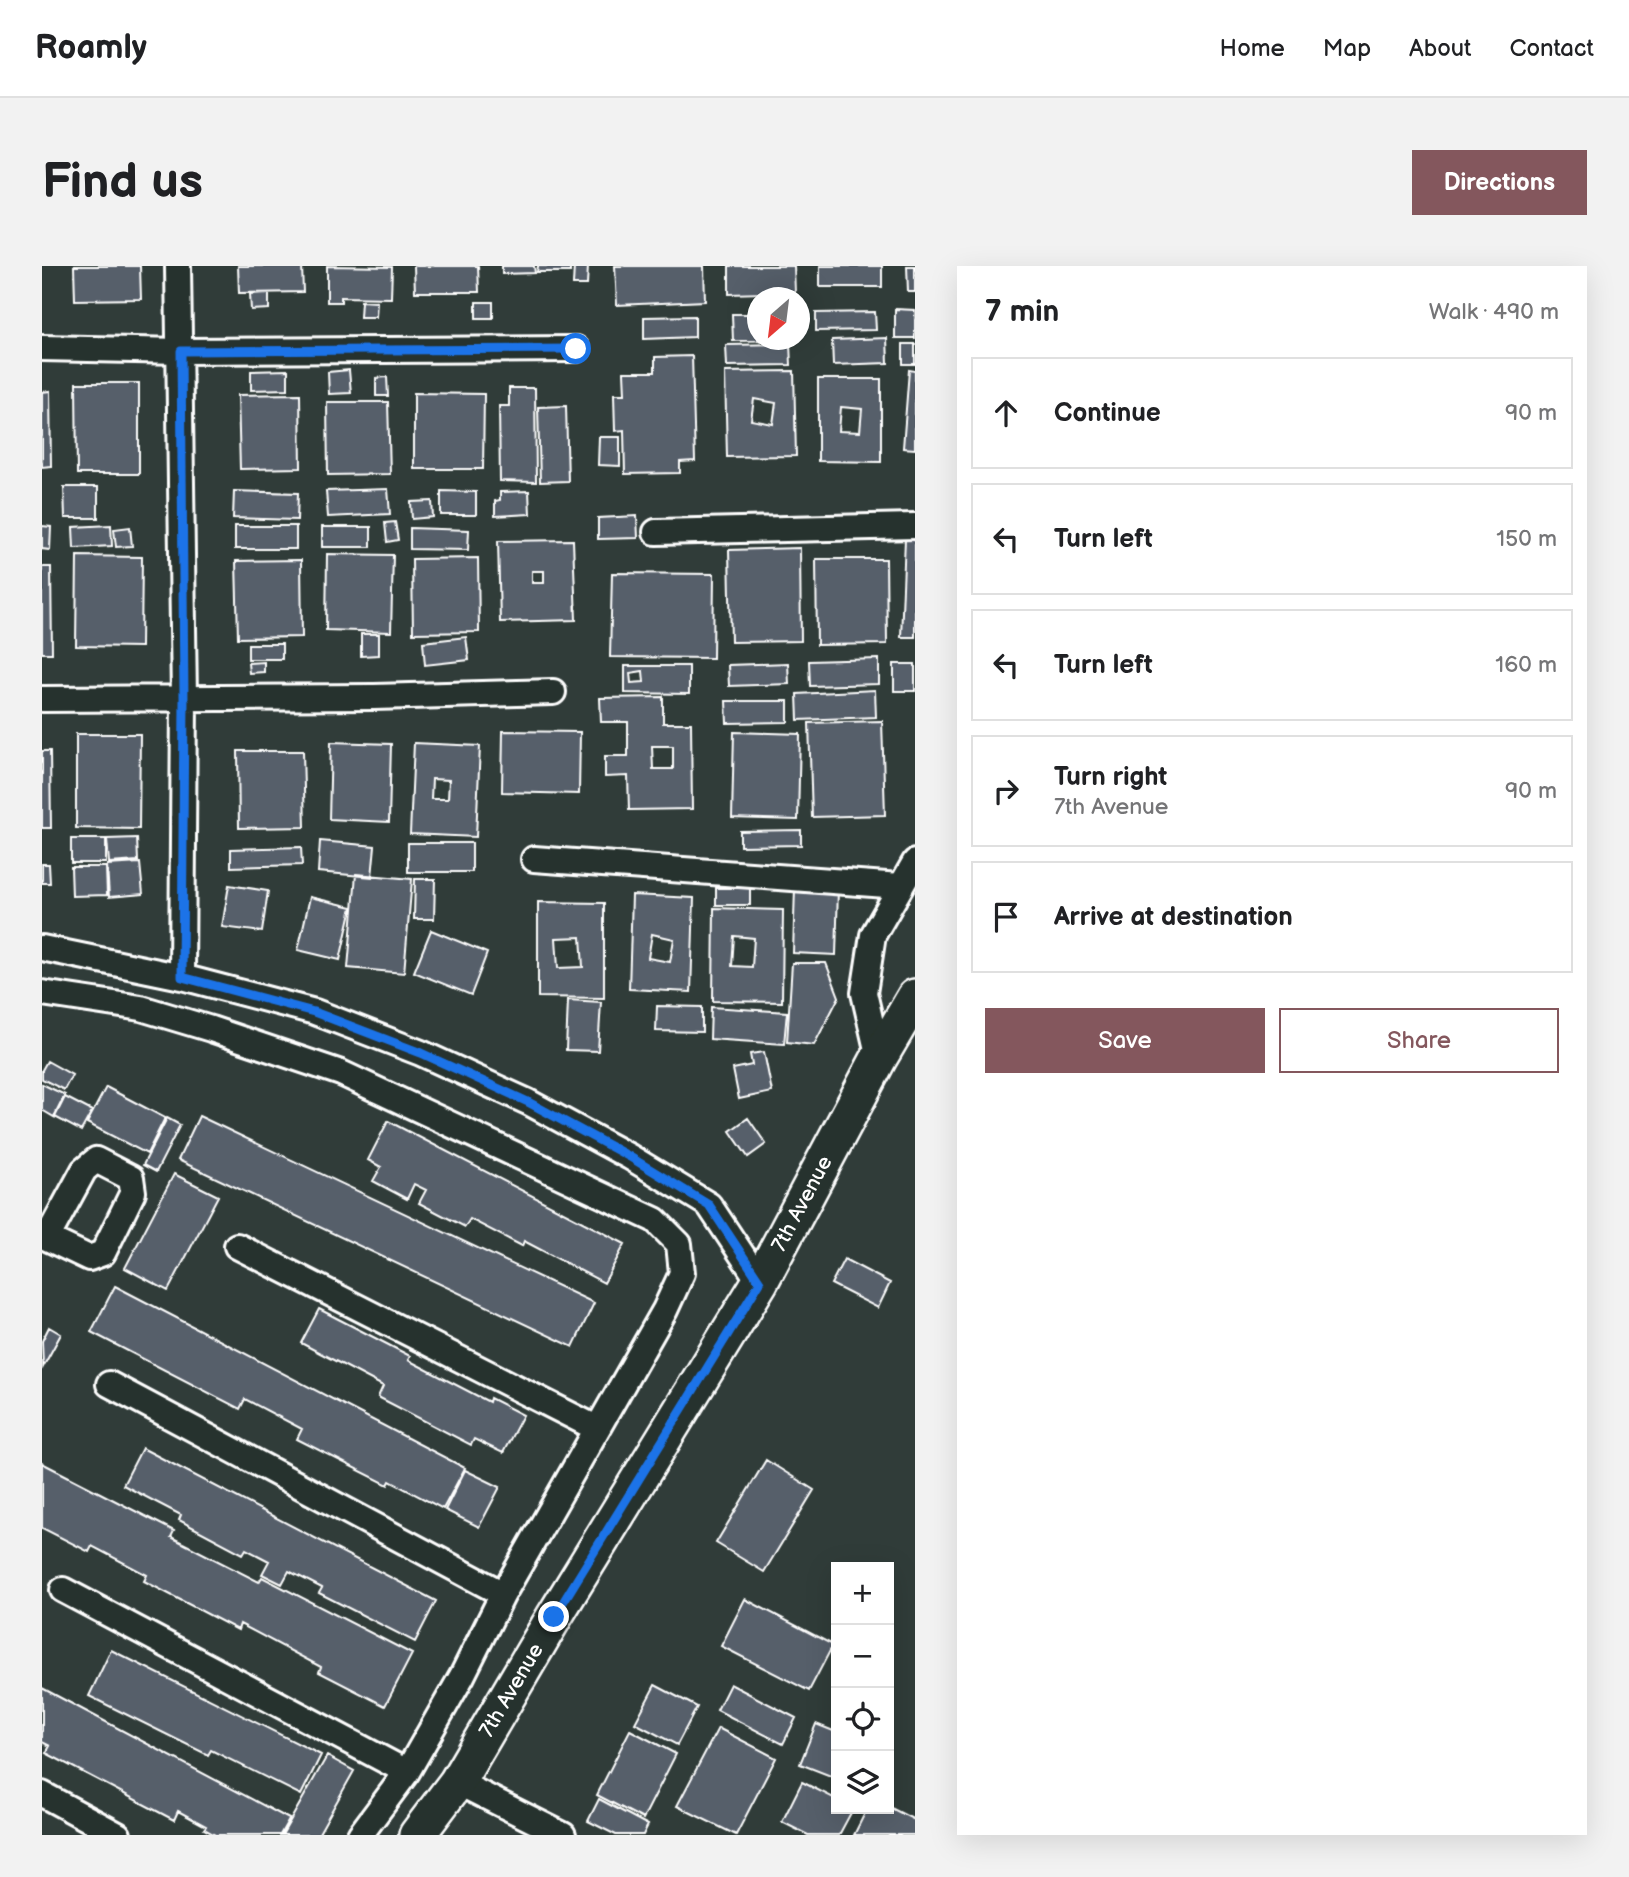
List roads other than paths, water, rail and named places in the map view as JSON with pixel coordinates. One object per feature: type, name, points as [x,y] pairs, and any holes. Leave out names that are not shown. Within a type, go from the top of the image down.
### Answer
[{"type":"main road","name":"7th Avenue","points":[[417,1835],[457,1782],[561,1605],[760,1282],[879,1058],[915,997]]},
{"type":"street","points":[[178,266],[184,699],[182,977]]},
{"type":"street","points":[[42,348],[181,351],[576,349]]},
{"type":"street","points":[[656,532],[915,526]]},
{"type":"street","points":[[42,699],[553,692]]},
{"type":"street","points":[[534,859],[900,886]]},
{"type":"street","points":[[879,1058],[864,993],[873,935],[915,862]]},
{"type":"street","points":[[42,948],[182,977],[314,1012],[421,1053],[528,1102],[630,1157],[709,1205],[760,1282]]},
{"type":"street","points":[[42,993],[141,1008],[211,1028],[341,1073],[655,1220],[679,1244],[682,1273],[665,1310],[503,1594],[462,1676],[407,1772],[360,1835]]},
{"type":"street","points":[[237,1246],[596,1428]]},
{"type":"street","points":[[109,1384],[503,1594]]},
{"type":"street","points":[[63,1590],[407,1772]]},
{"type":"street","points":[[457,1782],[562,1835]]},
{"type":"street","points":[[42,1794],[118,1835]]}]
